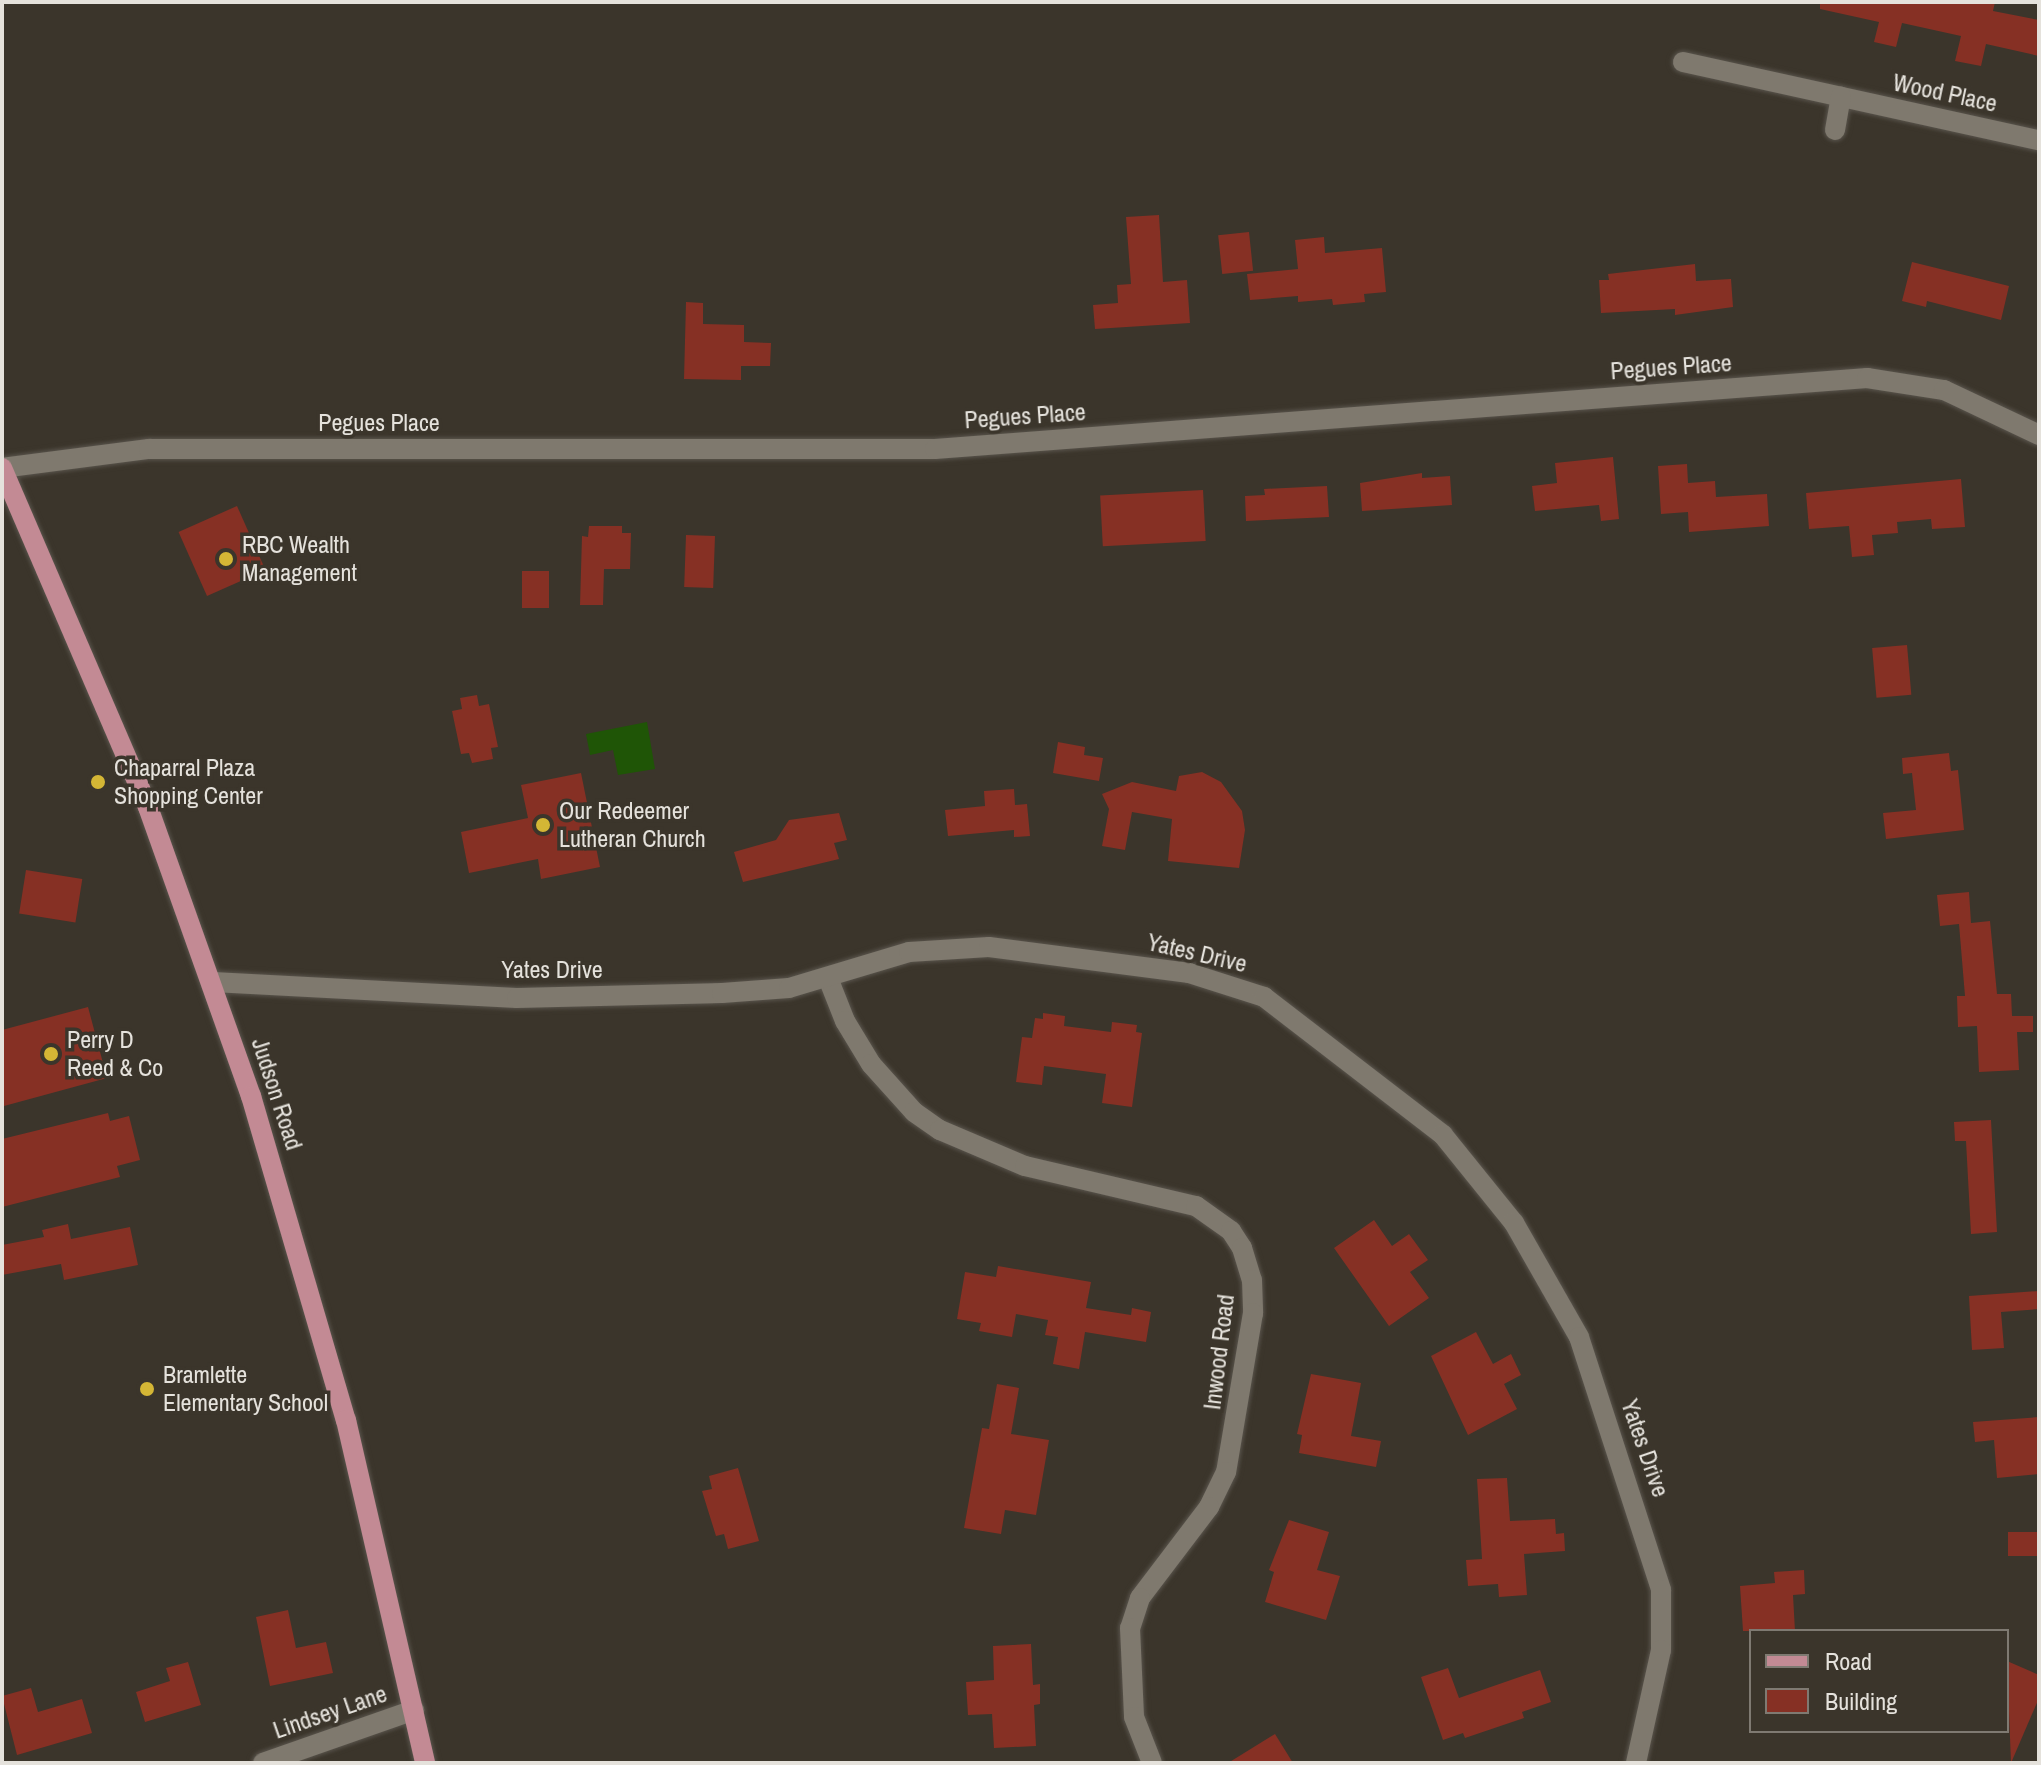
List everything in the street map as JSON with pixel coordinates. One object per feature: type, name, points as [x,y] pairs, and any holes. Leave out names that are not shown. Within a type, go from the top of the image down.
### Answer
[{"type":"main road","name":"Judson Road","points":[[2,468],[120,737],[213,982],[318,1314],[425,1763]]},
{"type":"street","name":"Wood Place","points":[[1683,62],[2039,140]]},
{"type":"street","points":[[1835,130],[1841,97]]},
{"type":"street","name":"Pegues Place","points":[[2,468],[149,449],[935,449],[1867,378],[1926,384],[2039,435]]},
{"type":"street","name":"Yates Drive","points":[[213,982],[517,998],[759,991],[828,978],[909,952],[989,947],[1053,952],[1229,983],[1284,1011],[1443,1135],[1514,1223],[1564,1308],[1643,1525],[1661,1590],[1662,1630],[1653,1698],[1636,1763]]},
{"type":"street","name":"Inwood Road","points":[[828,978],[845,1021],[871,1064],[928,1122],[972,1147],[1025,1166],[1196,1206],[1231,1231],[1242,1248],[1252,1280],[1253,1313],[1226,1472],[1209,1507],[1140,1598],[1130,1628],[1134,1717],[1152,1763]]},
{"type":"street","name":"Lindsey Lane","points":[[263,1763],[414,1710]]},
{"type":"green space","points":[[647,722],[655,769],[618,775],[613,750],[590,755],[586,734]]},
{"type":"building","points":[[1820,2],[1995,2],[1993,11],[2039,20],[2039,56],[1986,44],[1981,66],[1955,61],[1961,36],[1902,23],[1896,47],[1874,42],[1879,22],[1820,9]]},
{"type":"building","points":[[1159,215],[1163,282],[1187,280],[1190,323],[1095,329],[1093,305],[1118,303],[1117,285],[1131,284],[1126,217]]},
{"type":"building","points":[[1249,232],[1253,271],[1222,274],[1218,235]]},
{"type":"building","points":[[1324,237],[1325,253],[1382,248],[1386,292],[1364,294],[1365,302],[1333,305],[1332,299],[1298,302],[1298,296],[1250,300],[1247,274],[1298,269],[1295,240]]},
{"type":"building","points":[[1912,262],[2009,286],[2001,320],[1927,301],[1926,307],[1902,301]]},
{"type":"building","points":[[1695,264],[1696,281],[1731,279],[1733,307],[1675,315],[1675,309],[1601,313],[1599,280],[1609,280],[1608,274]]},
{"type":"building","points":[[686,302],[703,303],[703,324],[744,325],[744,342],[771,343],[770,366],[741,366],[741,380],[684,379]]},
{"type":"building","points":[[1613,457],[1619,519],[1601,521],[1599,505],[1535,511],[1532,486],[1557,483],[1555,463]]},
{"type":"building","points":[[1687,464],[1688,483],[1715,481],[1716,497],[1767,494],[1769,526],[1689,532],[1688,512],[1661,514],[1658,466]]},
{"type":"building","points":[[1422,473],[1422,478],[1450,476],[1452,505],[1362,511],[1360,483]]},
{"type":"building","points":[[1961,479],[1965,527],[1932,529],[1931,519],[1897,522],[1898,533],[1872,535],[1874,555],[1852,557],[1849,526],[1809,529],[1806,493]]},
{"type":"building","points":[[1327,486],[1329,517],[1246,521],[1245,496],[1265,495],[1264,489]]},
{"type":"building","points":[[1203,490],[1206,541],[1103,546],[1100,495]]},
{"type":"building","name":"RBC Wealth Management","points":[[237,506],[265,570],[207,596],[179,532]]},
{"type":"building","points":[[589,526],[622,526],[622,533],[631,533],[630,569],[604,569],[603,605],[580,605],[582,536],[588,537]]},
{"type":"building","points":[[686,535],[715,536],[713,588],[684,587]]},
{"type":"building","points":[[522,571],[549,571],[549,608],[522,608]]},
{"type":"building","points":[[1907,645],[1911,695],[1876,698],[1872,648]]},
{"type":"building","points":[[477,695],[479,706],[489,704],[498,747],[491,748],[493,759],[472,763],[469,753],[461,754],[452,711],[462,709],[460,698]]},
{"type":"building","points":[[1058,742],[1085,747],[1084,755],[1103,758],[1099,781],[1053,773]]},
{"type":"building","points":[[1949,753],[1951,771],[1958,770],[1964,830],[1886,839],[1883,813],[1916,810],[1912,773],[1903,774],[1902,758]]},
{"type":"building","points":[[1202,772],[1221,782],[1242,811],[1245,830],[1239,868],[1168,861],[1172,819],[1132,812],[1125,850],[1102,846],[1109,809],[1102,794],[1132,782],[1176,791],[1179,776]]},
{"type":"building","name":"Our Redeemer Lutheran Church","points":[[581,773],[600,867],[541,879],[538,859],[469,873],[461,832],[528,818],[521,785]]},
{"type":"building","points":[[1014,789],[1015,805],[1027,804],[1030,836],[1014,837],[1014,830],[948,836],[945,810],[985,806],[984,791]]},
{"type":"building","points":[[839,813],[847,840],[834,843],[839,859],[743,882],[734,852],[776,840],[789,820]]},
{"type":"building","points":[[26,870],[82,879],[75,922],[19,913]]},
{"type":"building","points":[[1969,892],[1971,923],[1990,921],[1997,994],[2011,994],[2012,1016],[2033,1016],[2033,1032],[2017,1032],[2019,1070],[1979,1072],[1977,1026],[1958,1027],[1957,996],[1965,996],[1959,924],[1940,926],[1937,895]]},
{"type":"building","name":"Perry D Reed & Co","points":[[88,1007],[107,1078],[4,1106],[2,1030]]},
{"type":"building","points":[[1043,1013],[1065,1016],[1064,1026],[1111,1032],[1112,1022],[1137,1025],[1136,1032],[1142,1033],[1132,1107],[1102,1103],[1106,1074],[1044,1066],[1042,1085],[1016,1082],[1022,1037],[1032,1038],[1035,1018],[1043,1019]]},
{"type":"building","points":[[108,1113],[110,1121],[129,1116],[140,1160],[117,1166],[120,1177],[2,1207],[2,1139]]},
{"type":"building","points":[[1991,1120],[1997,1232],[1971,1234],[1966,1141],[1955,1141],[1954,1122]]},
{"type":"building","points":[[1374,1220],[1392,1246],[1409,1234],[1428,1260],[1410,1272],[1429,1298],[1389,1326],[1334,1248]]},
{"type":"building","points":[[68,1224],[71,1239],[130,1227],[138,1265],[64,1280],[61,1264],[2,1275],[2,1245],[44,1237],[42,1230]]},
{"type":"building","points":[[998,1266],[1091,1282],[1086,1308],[1131,1315],[1132,1308],[1151,1312],[1146,1342],[1085,1332],[1079,1369],[1053,1364],[1058,1337],[1045,1335],[1048,1320],[1016,1314],[1012,1337],[979,1331],[981,1323],[957,1319],[965,1272],[996,1277]]},
{"type":"building","points":[[2039,1291],[2039,1309],[2001,1312],[2004,1348],[1972,1350],[1969,1296]]},
{"type":"building","points":[[1476,1332],[1493,1364],[1511,1354],[1521,1375],[1504,1384],[1517,1409],[1468,1435],[1431,1356]]},
{"type":"building","points":[[1311,1374],[1361,1383],[1351,1436],[1381,1441],[1376,1467],[1299,1453],[1302,1435],[1297,1434]]},
{"type":"building","points":[[997,1384],[1019,1388],[1011,1434],[1049,1440],[1036,1515],[1005,1510],[1001,1534],[964,1528],[982,1428],[989,1429]]},
{"type":"building","points":[[2039,1417],[2039,1474],[1997,1478],[1994,1440],[1975,1442],[1973,1422]]},
{"type":"building","points":[[738,1468],[759,1541],[728,1549],[724,1534],[716,1536],[702,1491],[712,1489],[709,1476]]},
{"type":"building","points":[[1507,1478],[1510,1521],[1555,1519],[1556,1534],[1564,1533],[1565,1551],[1524,1554],[1527,1595],[1499,1597],[1498,1584],[1468,1586],[1466,1560],[1482,1559],[1477,1479]]},
{"type":"building","points":[[1289,1520],[1329,1532],[1317,1570],[1340,1576],[1326,1620],[1265,1602],[1274,1572],[1269,1570]]},
{"type":"building","points":[[2008,1532],[2039,1532],[2039,1556],[2008,1556]]},
{"type":"building","points":[[1804,1570],[1805,1594],[1793,1595],[1795,1629],[1743,1631],[1740,1586],[1775,1583],[1774,1572]]},
{"type":"building","points":[[288,1610],[296,1648],[326,1642],[333,1673],[270,1686],[256,1617]]},
{"type":"building","points":[[1031,1644],[1033,1685],[1040,1684],[1040,1704],[1034,1705],[1036,1746],[994,1748],[992,1714],[968,1715],[966,1682],[994,1680],[993,1646]]},
{"type":"building","points":[[188,1662],[201,1705],[145,1722],[136,1692],[170,1681],[166,1668]]},
{"type":"building","points":[[2009,1662],[2039,1675],[2039,1698],[2011,1763]]},
{"type":"building","points":[[1448,1668],[1459,1698],[1540,1670],[1551,1702],[1522,1712],[1524,1718],[1465,1738],[1463,1733],[1443,1740],[1421,1677]]},
{"type":"building","points":[[31,1688],[38,1712],[82,1699],[92,1733],[17,1755],[2,1696]]},
{"type":"building","points":[[1275,1734],[1293,1763],[1228,1763]]},
{"type":"place","name":"RBC Wealth Management","points":[[226,559]]},
{"type":"place","name":"Chaparral Plaza Shopping Center","points":[[98,782]]},
{"type":"place","name":"Our Redeemer Lutheran Church","points":[[543,825]]},
{"type":"place","name":"Perry D Reed & Co","points":[[51,1054]]},
{"type":"place","name":"Bramlette Elementary School","points":[[147,1389]]}]
